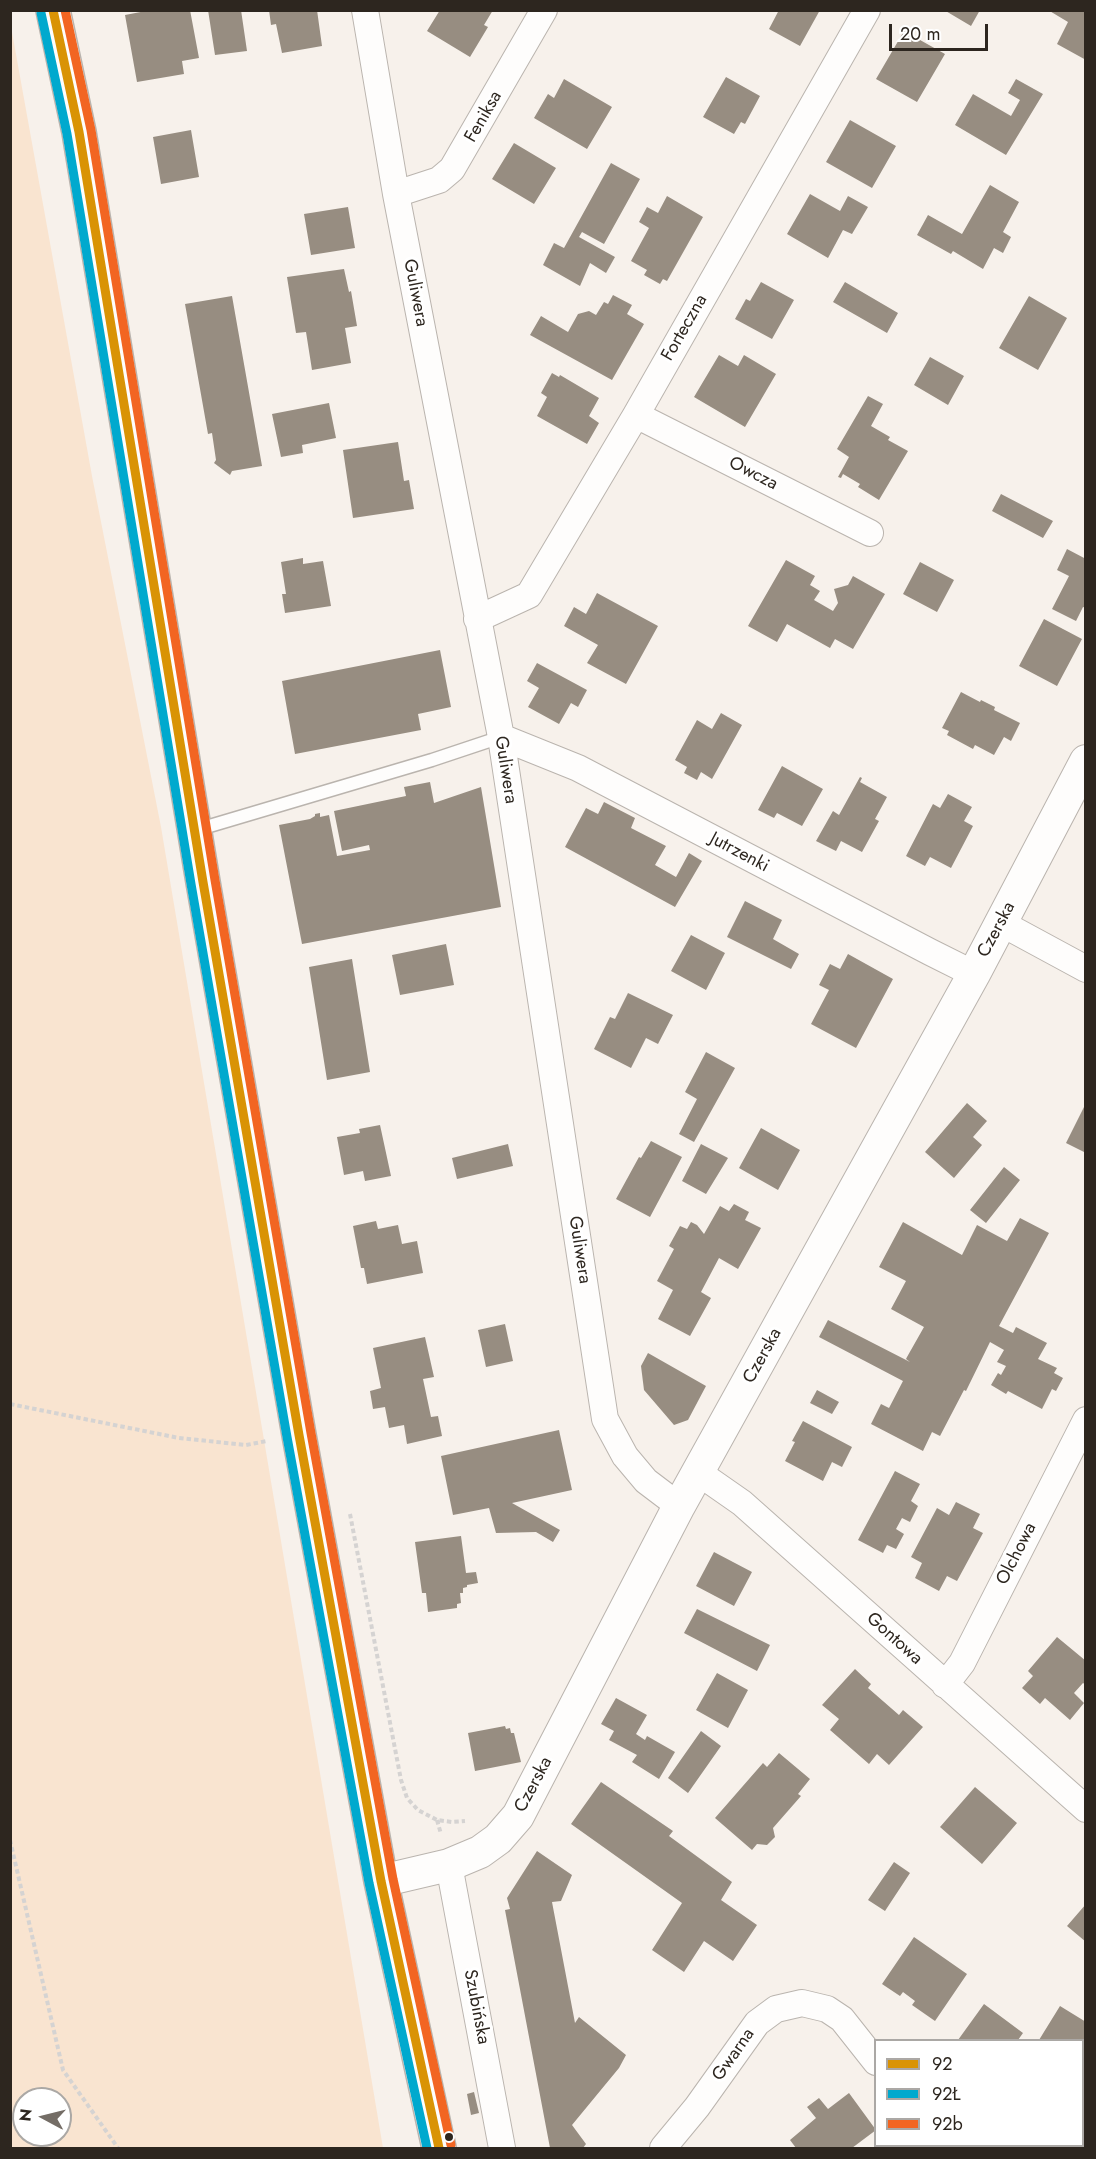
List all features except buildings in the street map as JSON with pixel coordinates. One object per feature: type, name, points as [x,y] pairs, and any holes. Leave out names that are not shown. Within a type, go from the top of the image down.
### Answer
[{"type":"main road","points":[[53,10],[79,132],[194,831],[299,1435],[381,1881],[439,2148]]},
{"type":"street","name":"Guliwera","points":[[365,10],[396,194],[501,737],[605,1419],[625,1456],[646,1481],[679,1506]]},
{"type":"street","name":"Feniksa","points":[[396,194],[440,180],[452,170],[544,10]]},
{"type":"street","name":"Forteczna","points":[[477,619],[529,595],[636,415],[867,10]]},
{"type":"street","name":"Owcza","points":[[636,415],[870,533]]},
{"type":"street","name":"Jutrzenki","points":[[501,737],[578,768],[974,974]]},
{"type":"street","name":"Czerska","points":[[381,1881],[449,1864],[480,1852],[498,1839],[518,1816],[679,1506],[974,974],[1086,761]]},
{"type":"street","points":[[1001,923],[1086,969]]},
{"type":"street","name":"Olchowa","points":[[945,1684],[962,1663],[1086,1420]]},
{"type":"street","name":"Gontowa","points":[[699,1473],[742,1503],[1086,1809]]},
{"type":"street","name":"Szubińska","points":[[449,1864],[502,2148]]},
{"type":"street","name":"Gwarna","points":[[663,2148],[697,2107],[757,2023],[776,2009],[802,2003],[826,2009],[842,2019],[874,2059]]},
{"type":"lane","points":[[194,831],[501,737]]},
{"type":"path","points":[[10,1404],[179,1438],[246,1445],[299,1435]]},
{"type":"path","points":[[10,1840],[63,2070],[118,2148]]},
{"type":"shaded area","points":[[10,21],[92,476],[161,827],[383,2148],[11,2148]]},
{"type":"transit line","name":"92","points":[[53,10],[79,132],[203,882],[299,1435],[381,1881],[439,2148]]},
{"type":"transit line","name":"92b","points":[[65,10],[91,130],[215,880],[311,1433],[393,1879],[451,2145]]},
{"type":"transit line","name":"92Ł","points":[[41,13],[67,134],[191,884],[287,1437],[369,1883],[427,2148]]}]
